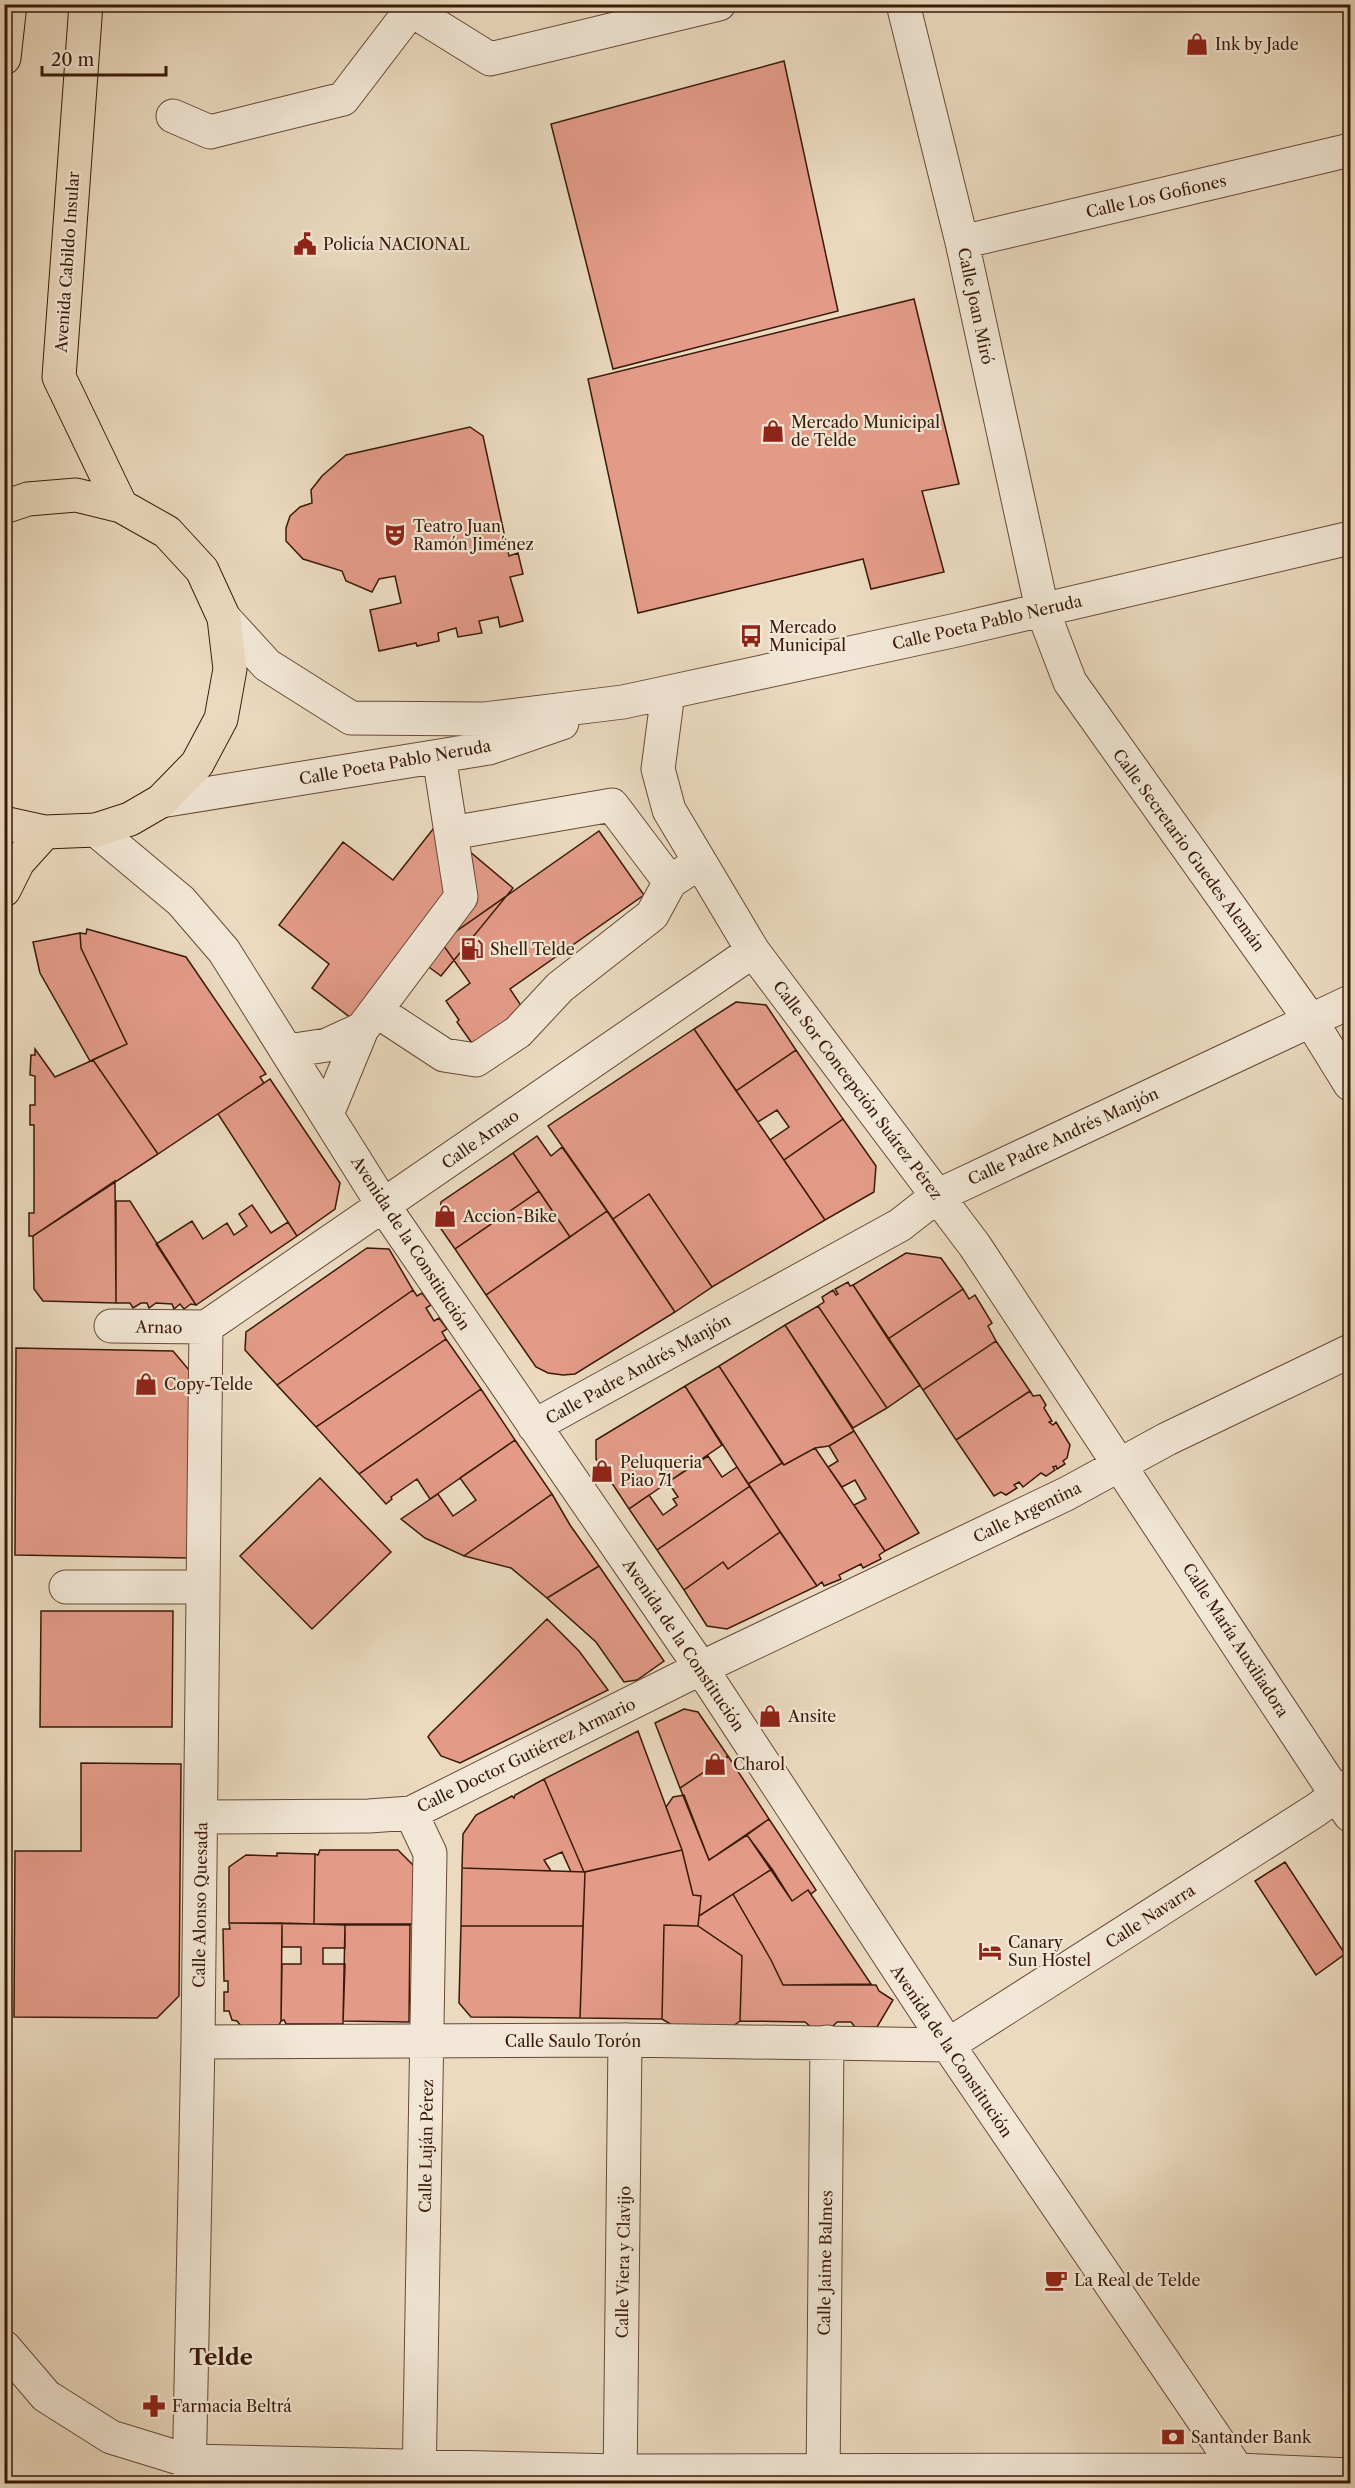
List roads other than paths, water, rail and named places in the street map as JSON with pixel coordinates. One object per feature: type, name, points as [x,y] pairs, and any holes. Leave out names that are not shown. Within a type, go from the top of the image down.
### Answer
[{"type":"main road","points":[[4,58],[10,4]]},
{"type":"main road","name":"Avenida Cabildo Insular","points":[[87,4],[59,377],[121,506]]},
{"type":"main road","points":[[4,507],[28,499],[76,495],[121,506],[167,532],[202,570],[224,618],[230,669],[221,719],[197,764],[161,801],[130,819],[96,830],[45,832],[4,823]]},
{"type":"main road","points":[[4,890],[18,862],[45,832]]},
{"type":"street","points":[[173,116],[210,132],[343,99],[410,7],[490,59],[719,4]]},
{"type":"street","name":"Calle Joan Miró","points":[[909,6],[1042,609]]},
{"type":"street","name":"Calle Los Gofiones","points":[[962,242],[1350,150]]},
{"type":"street","name":"Calle Poeta Pablo Neruda","points":[[224,618],[267,665],[351,718],[484,719],[623,702],[668,693],[952,631],[1350,538]]},
{"type":"street","name":"Calle Secretario Guedes Alemán","points":[[1042,609],[1070,682],[1311,1021],[1350,1084]]},
{"type":"street","name":"Calle Sor Concepción Suárez Pérez","points":[[668,693],[658,769],[669,810],[753,951],[975,1246],[1121,1465]]},
{"type":"street","name":"Calle Poeta Pablo Neruda","points":[[161,801],[489,748],[623,702]]},
{"type":"street","points":[[327,1114],[369,1020],[461,897],[439,756]]},
{"type":"street","points":[[451,833],[612,805],[670,882]]},
{"type":"street","name":"Avenida de la Constitución","points":[[96,830],[181,901],[224,951],[383,1205],[701,1668],[948,2045],[1242,2477]]},
{"type":"street","points":[[369,1020],[444,1055],[476,1060],[518,1032],[560,987],[652,915],[670,882],[700,862]]},
{"type":"street","name":"Calle Arnao","points":[[206,1327],[753,951]]},
{"type":"street","name":"Calle Padre Andrés Manjón","points":[[534,1426],[900,1225],[937,1196],[1256,1044],[1350,1002]]},
{"type":"street","points":[[288,1051],[327,1044],[369,1020]]},
{"type":"street","name":"Arnao","points":[[111,1326],[206,1327]]},
{"type":"street","name":"Calle Alonso Quesada","points":[[189,2472],[198,2042],[206,1327]]},
{"type":"street","name":"Calle Argentina","points":[[701,1668],[1066,1494],[1167,1439],[1350,1351]]},
{"type":"street","name":"Calle María Auxiliadora","points":[[1121,1465],[1346,1798]]},
{"type":"street","points":[[66,1587],[203,1587]]},
{"type":"street","name":"Calle Doctor Gutiérrez Armario","points":[[201,1817],[369,1816],[411,1813],[701,1668]]},
{"type":"street","name":"Calle Navarra","points":[[948,2045],[1316,1810],[1346,1798]]},
{"type":"street","name":"Calle Luján Pérez","points":[[411,1813],[429,1853],[419,2475]]},
{"type":"street","name":"Calle Saulo Torón","points":[[198,2042],[625,2040],[948,2045]]},
{"type":"street","name":"Calle Viera y Clavijo","points":[[620,2477],[625,2040]]},
{"type":"street","name":"Calle Jaime Balmes","points":[[823,2478],[827,2042]]},
{"type":"street","points":[[4,2347],[46,2396],[111,2437],[189,2472],[823,2478],[1350,2475]]},
{"type":"place","name":"Ink by Jade","points":[[1197,44]]},
{"type":"place","name":"Policía NACIONAL","points":[[305,244]]},
{"type":"place","name":"Mercado Municipal de Telde","points":[[773,431]]},
{"type":"place","name":"Teatro Juan Ramón Jiménez","points":[[395,535]]},
{"type":"place","name":"Mercado Municipal","points":[[751,636]]},
{"type":"place","name":"Shell Telde","points":[[472,949]]},
{"type":"place","name":"Accion-Bike","points":[[445,1216]]},
{"type":"place","name":"Copy-Telde","points":[[146,1384]]},
{"type":"place","name":"Peluqueria Piao 71","points":[[602,1471]]},
{"type":"place","name":"Ansite","points":[[770,1716]]},
{"type":"place","name":"Charol","points":[[715,1764]]},
{"type":"place","name":"Canary Sun Hostel","points":[[990,1951]]},
{"type":"place","name":"La Real de Telde","points":[[1056,2280]]},
{"type":"place","name":"Farmacia Beltrá","points":[[154,2406]]},
{"type":"place","name":"Santander Bank","points":[[1173,2437]]},
{"type":"district","name":"Telde","points":[[221,2357]]}]
